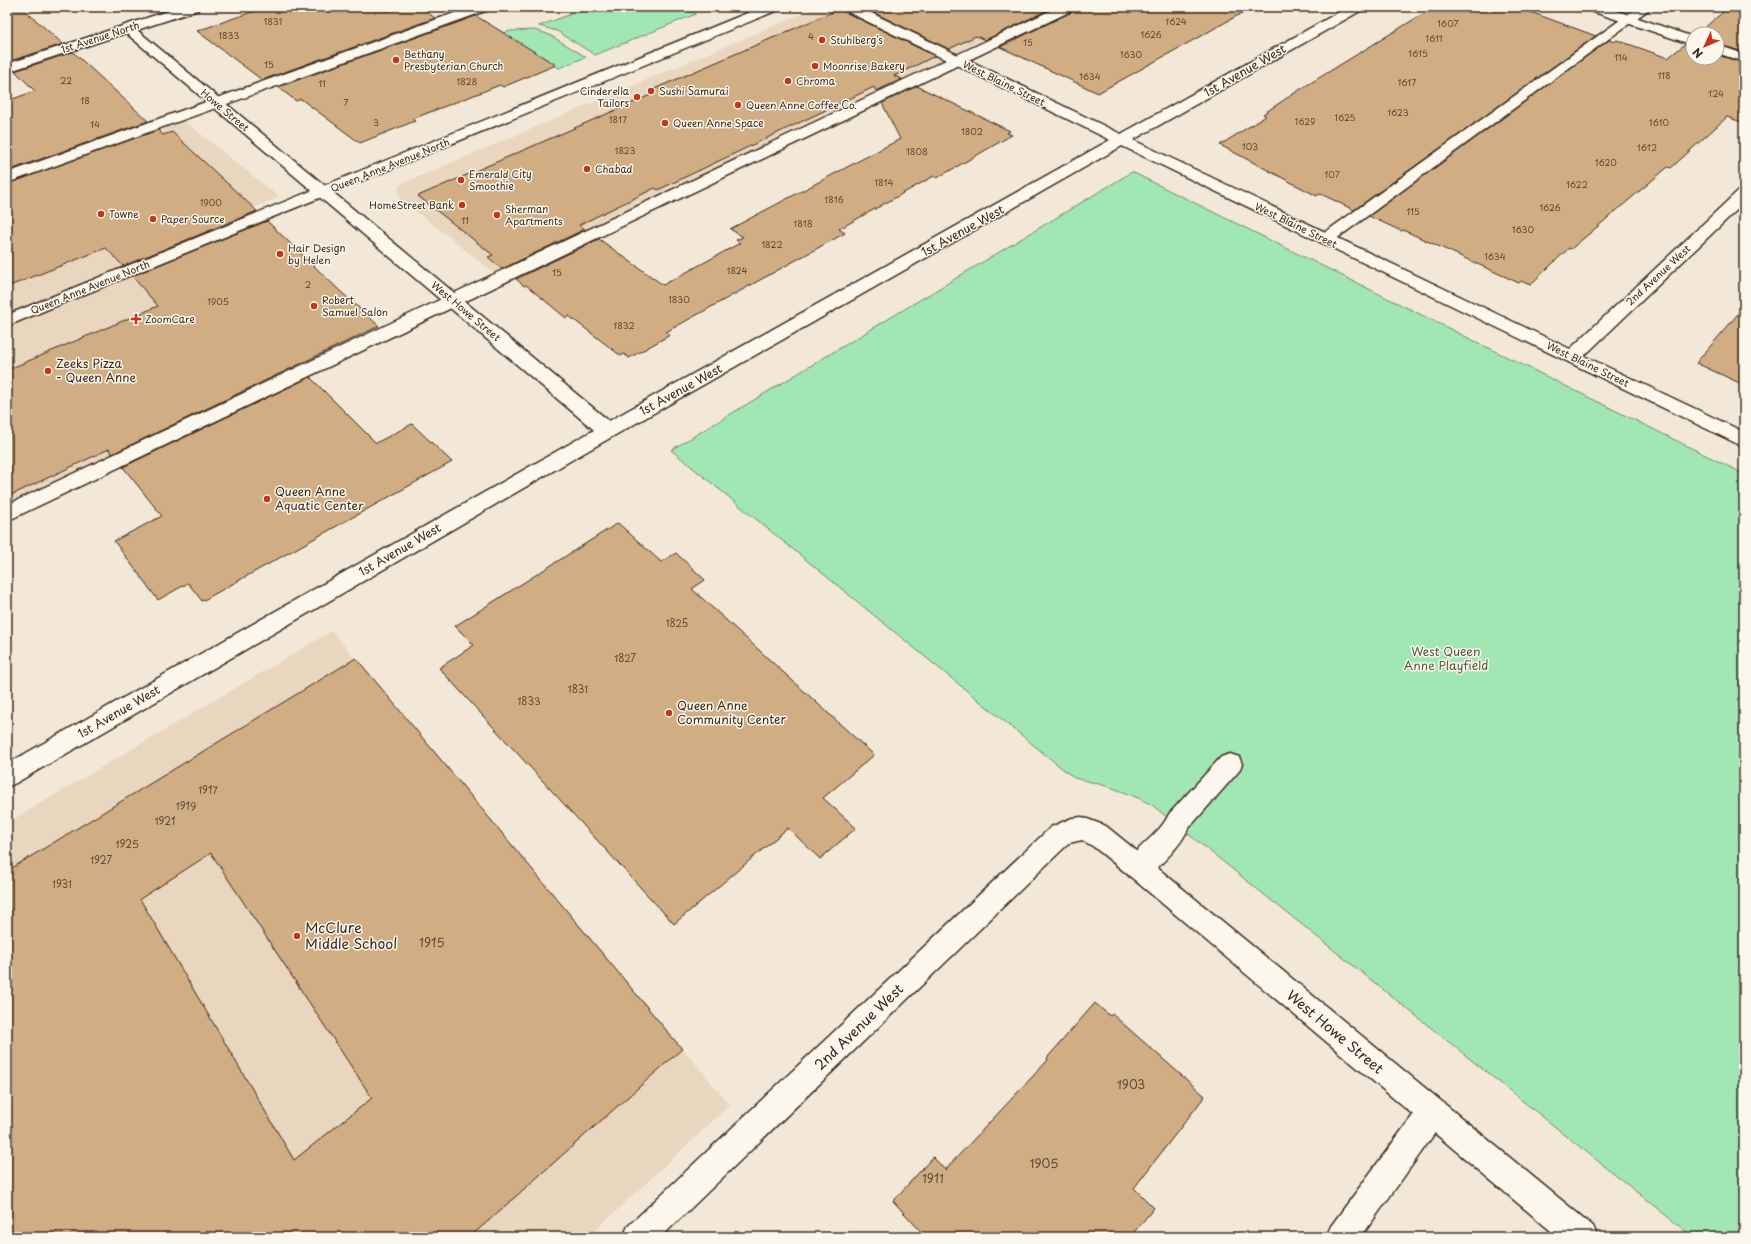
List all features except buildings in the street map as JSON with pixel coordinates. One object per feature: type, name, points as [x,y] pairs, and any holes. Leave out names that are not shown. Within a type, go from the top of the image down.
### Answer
[{"type":"street","name":"1st Avenue North","points":[[7,68],[193,7]]},
{"type":"street","points":[[7,178],[483,7]]},
{"type":"street","name":"Queen Anne Avenue North","points":[[7,321],[773,7]]},
{"type":"street","name":"West Blaine Street","points":[[849,7],[1326,240],[1744,440]]},
{"type":"street","points":[[7,514],[1068,7]]},
{"type":"street","name":"1st Avenue West","points":[[7,776],[608,431],[1123,141],[1357,7]]},
{"type":"street","points":[[1593,7],[1685,38]]},
{"type":"street","points":[[1326,240],[1646,7]]},
{"type":"street","name":"Howe Street","points":[[127,28],[323,192]]},
{"type":"street","points":[[1725,52],[1744,58]]},
{"type":"street","name":"West Howe Street","points":[[323,192],[608,431]]},
{"type":"street","name":"2nd Avenue West","points":[[1572,357],[1744,194]]},
{"type":"street","points":[[1138,868],[1174,832],[1178,822],[1230,764]]},
{"type":"street","name":"2nd Avenue West","points":[[639,1237],[1055,840],[1072,829],[1085,829]]},
{"type":"street","name":"West Howe Street","points":[[1085,829],[1099,836],[1138,868],[1582,1237]]},
{"type":"street","points":[[1342,1237],[1432,1113]]},
{"type":"shaded area","points":[[818,7],[1054,7],[497,275],[400,199],[399,185]]},
{"type":"shaded area","points":[[181,118],[279,197],[197,232],[322,357],[7,510],[7,182]]},
{"type":"shaded area","name":"McClure Middle School","points":[[332,631],[730,1105],[588,1237],[7,1237],[7,823]]},
{"type":"green space","points":[[590,7],[683,7],[696,14],[595,55],[557,31],[539,26]]},
{"type":"green space","points":[[534,30],[548,34],[586,57],[559,68],[503,33],[510,31]]},
{"type":"green space","name":"West Queen Anne Playfield","points":[[1132,172],[1744,474],[1744,1237],[1693,1237],[1152,805],[1114,788],[1074,778],[671,450]]},
{"type":"place","name":"Stuhlberg's","points":[[822,40]]},
{"type":"place","name":"Bethany Presbyterian Church","points":[[396,60]]},
{"type":"place","name":"Moonrise Bakery","points":[[815,66]]},
{"type":"place","name":"Chroma","points":[[788,81]]},
{"type":"place","name":"Sushi Samurai","points":[[651,91]]},
{"type":"place","name":"Cinderella Tailors","points":[[637,97]]},
{"type":"place","name":"Queen Anne Coffee Co.","points":[[738,105]]},
{"type":"place","name":"Queen Anne Space","points":[[665,123]]},
{"type":"place","name":"Chabad","points":[[587,169]]},
{"type":"place","name":"Emerald City Smoothie","points":[[461,180]]},
{"type":"place","name":"HomeStreet Bank","points":[[462,205]]},
{"type":"place","name":"Towne","points":[[101,214]]},
{"type":"place","name":"Sherman Apartments","points":[[497,215]]},
{"type":"place","name":"Paper Source","points":[[153,219]]},
{"type":"place","name":"Hair Design by Helen","points":[[280,254]]},
{"type":"place","name":"Robert Samuel Salon","points":[[314,306]]},
{"type":"place","name":"ZoomCare","points":[[136,319]]},
{"type":"place","name":"Zeeks Pizza - Queen Anne","points":[[48,371]]},
{"type":"place","name":"Queen Anne Aquatic Center","points":[[267,499]]},
{"type":"place","name":"Queen Anne Community Center","points":[[669,713]]},
{"type":"place","name":"McClure Middle School","points":[[297,936]]}]
